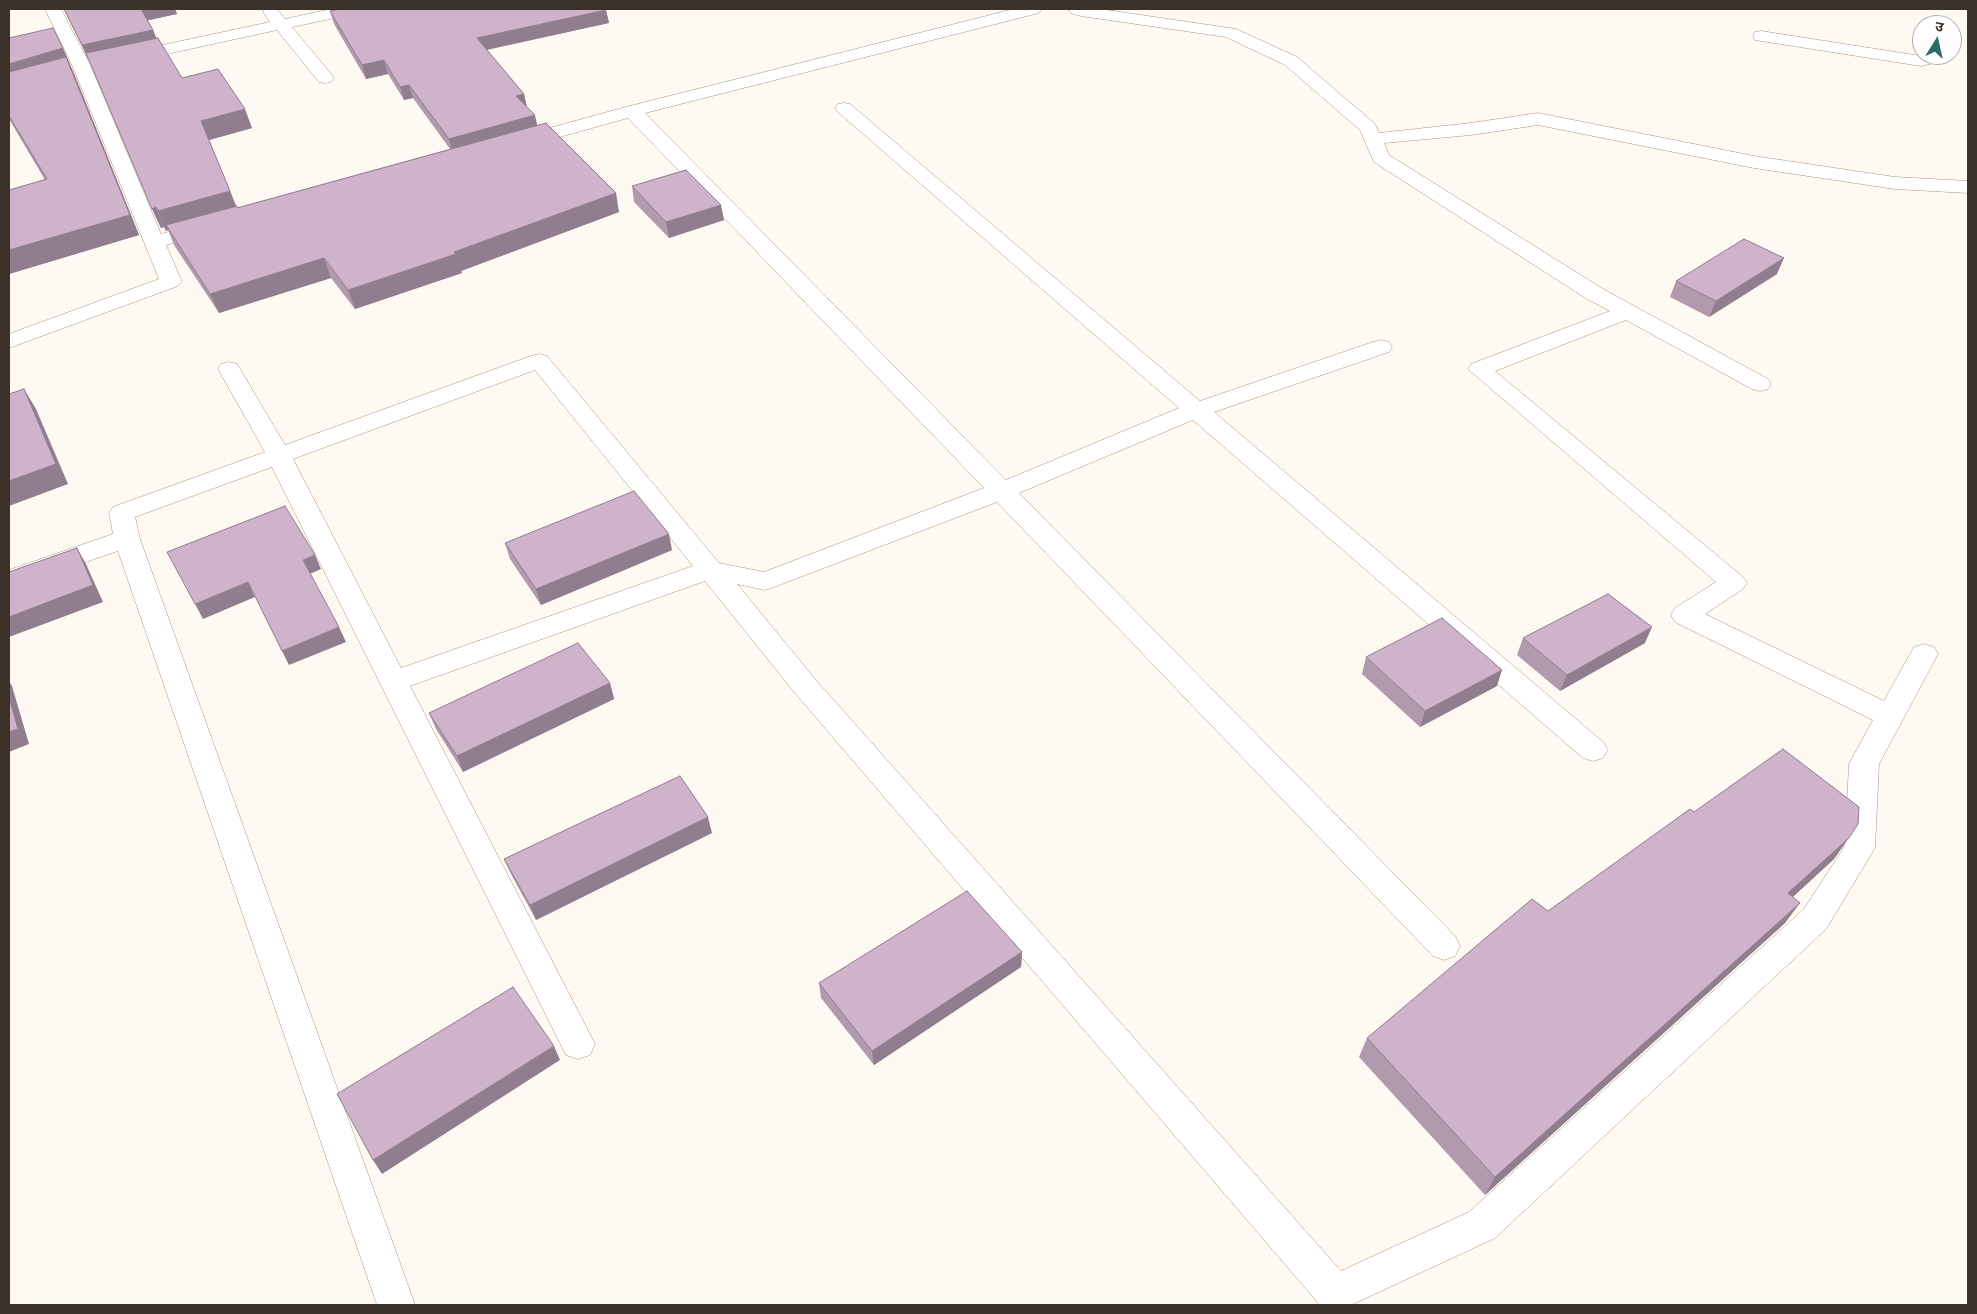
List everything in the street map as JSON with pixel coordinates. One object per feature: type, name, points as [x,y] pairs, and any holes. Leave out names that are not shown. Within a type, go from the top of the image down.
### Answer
[{"type":"street","points":[[9,341],[171,282],[154,242],[89,66],[53,9]]},
{"type":"street","points":[[269,9],[325,78]]},
{"type":"street","points":[[89,66],[353,9]]},
{"type":"street","points":[[498,148],[632,111],[1033,9]]},
{"type":"street","points":[[1077,9],[1230,33],[1291,61],[1368,128],[1381,158],[1595,294],[1760,384]]},
{"type":"street","points":[[1761,36],[1912,60]]},
{"type":"street","points":[[844,108],[1593,750]]},
{"type":"street","points":[[632,111],[1444,946]]},
{"type":"street","points":[[1373,140],[1538,119],[1754,162],[1895,183],[1968,187]]},
{"type":"street","points":[[154,242],[221,223]]},
{"type":"street","points":[[1627,312],[1479,370],[1734,583],[1684,615],[1890,716]]},
{"type":"street","points":[[393,681],[710,570],[765,581],[1000,490],[1196,410],[1381,347]]},
{"type":"street","points":[[396,1305],[127,539],[122,513],[539,361],[805,686],[1335,1293],[1482,1225],[1815,919],[1860,848],[1864,764],[1924,654]]},
{"type":"street","points":[[230,369],[279,456],[578,1044]]},
{"type":"street","points":[[9,579],[127,539]]},
{"type":"building","points":[[64,9],[141,9],[153,30],[82,45]]},
{"type":"building","points":[[341,9],[606,10],[477,38],[524,94],[516,96],[535,115],[449,139],[409,85],[400,87],[384,60],[362,65],[330,11]]},
{"type":"building","points":[[53,28],[63,48],[9,64],[9,38]]},
{"type":"building","points":[[158,38],[182,78],[218,69],[245,109],[201,121],[230,191],[158,211],[156,207],[152,209],[86,53]]},
{"type":"building","points":[[66,57],[130,215],[9,250],[9,190],[47,179],[9,116],[9,72]]},
{"type":"building","points":[[546,123],[616,193],[454,252],[456,254],[348,290],[324,258],[210,294],[166,225],[237,206],[237,208]]},
{"type":"building","points":[[686,170],[721,205],[666,222],[632,186]]},
{"type":"building","points":[[1744,239],[1784,258],[1716,301],[1676,281]]},
{"type":"building","points":[[24,389],[56,464],[9,481],[9,394]]},
{"type":"building","points":[[634,491],[669,534],[536,589],[505,543]]},
{"type":"building","points":[[285,506],[315,555],[303,560],[339,627],[282,651],[248,582],[195,604],[167,552]]},
{"type":"building","points":[[77,548],[93,585],[9,617],[9,572]]},
{"type":"building","points":[[1608,594],[1652,627],[1567,675],[1523,638]]},
{"type":"building","points":[[1442,618],[1502,670],[1425,711],[1366,657]]},
{"type":"building","points":[[578,643],[610,683],[457,756],[429,713]]},
{"type":"building","points":[[9,697],[18,729],[9,732]]},
{"type":"building","points":[[1783,749],[1859,807],[1858,824],[1849,838],[1788,893],[1800,903],[1495,1177],[1367,1038],[1532,899],[1548,911],[1690,809],[1694,812]]},
{"type":"building","points":[[680,776],[708,817],[530,905],[504,859]]},
{"type":"building","points":[[967,891],[1022,952],[872,1051],[819,983]]},
{"type":"building","points":[[513,987],[554,1046],[373,1160],[337,1094]]}]
